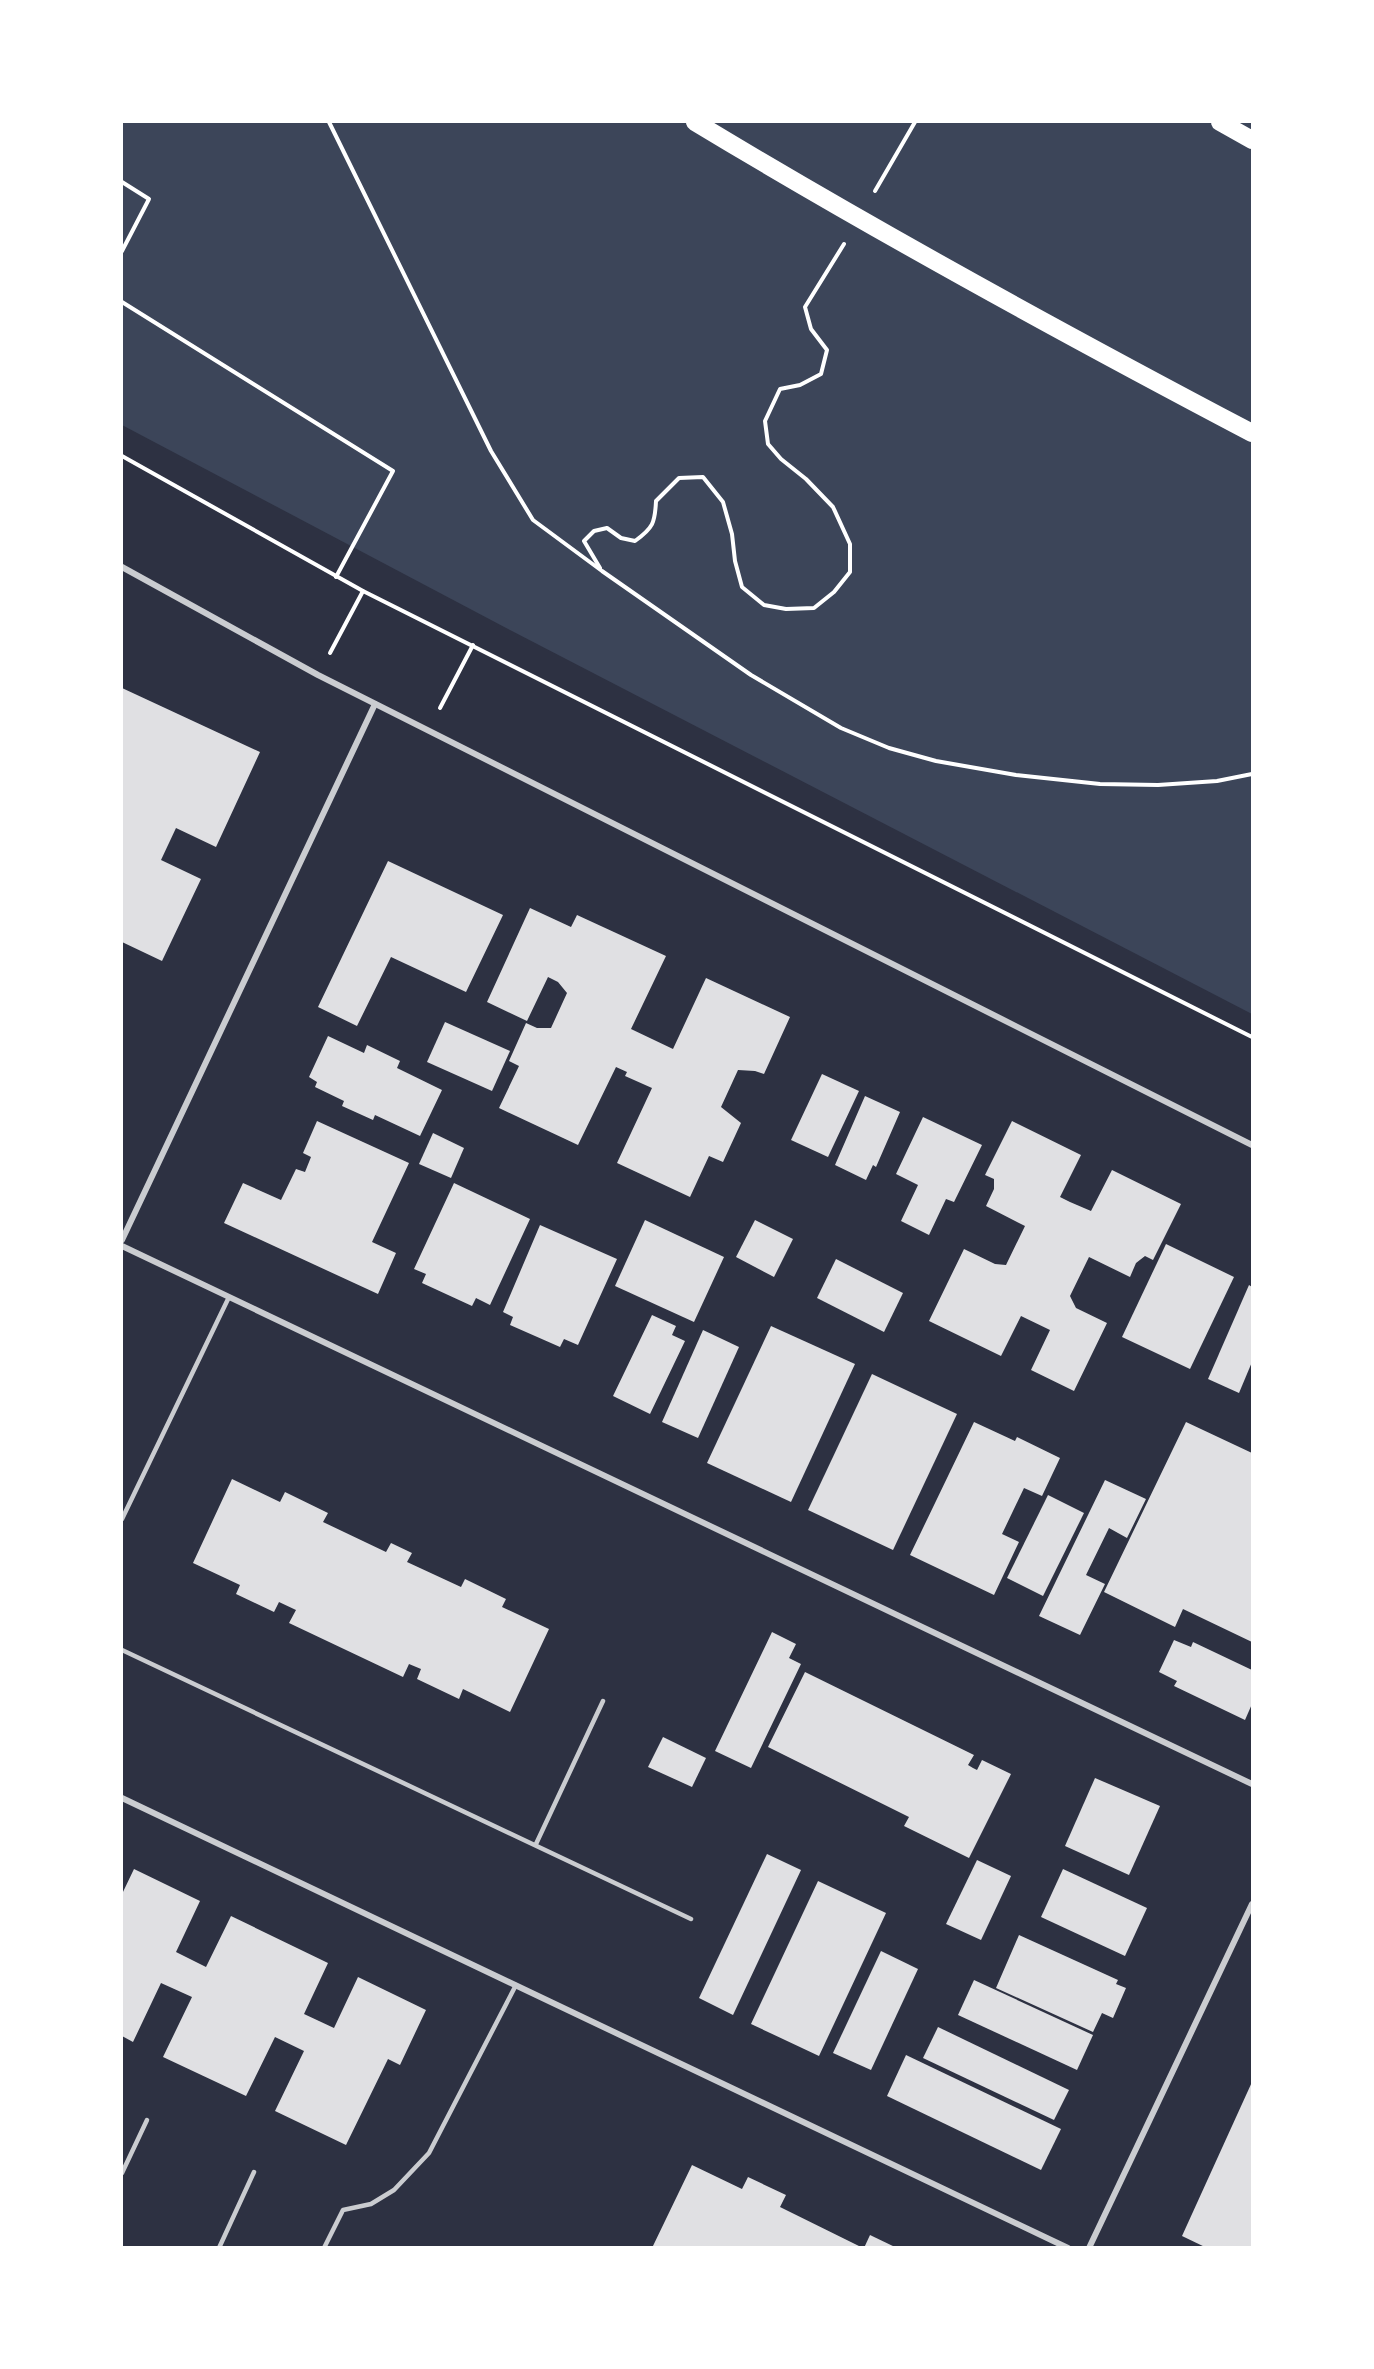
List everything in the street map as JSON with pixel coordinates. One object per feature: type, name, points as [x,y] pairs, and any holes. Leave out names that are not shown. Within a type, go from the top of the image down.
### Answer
[{"type":"highway","points":[[695,122],[1012,305],[1252,433]]},
{"type":"highway","points":[[1220,122],[1252,140]]},
{"type":"street","points":[[122,567],[318,675],[1252,1144]]},
{"type":"street","points":[[122,1240],[375,704]]},
{"type":"street","points":[[122,1245],[1252,1784]]},
{"type":"street","points":[[122,1798],[1068,2247]]},
{"type":"street","points":[[1089,2247],[1252,1904]]},
{"type":"lane","points":[[122,1519],[229,1297]]},
{"type":"lane","points":[[122,1650],[691,1919]]},
{"type":"lane","points":[[536,1844],[603,1701]]},
{"type":"lane","points":[[324,2247],[343,2210],[371,2204],[394,2190],[429,2153],[516,1985]]},
{"type":"lane","points":[[122,2173],[147,2120]]},
{"type":"lane","points":[[219,2247],[254,2172]]},
{"type":"path","points":[[329,122],[491,451],[533,520],[602,571],[751,675],[842,728],[889,748],[936,761],[1016,775],[1100,784],[1158,785],[1217,781],[1252,774]]},
{"type":"path","points":[[122,182],[149,199],[122,251]]},
{"type":"path","points":[[122,302],[393,471],[336,577]]},
{"type":"path","points":[[602,571],[584,541],[594,531],[607,528],[621,538],[634,541],[650,530],[655,516],[656,501],[679,477],[703,477],[723,502],[732,534],[735,561],[742,587],[764,605],[786,609],[814,608],[834,592],[850,572],[850,544],[833,507],[768,444],[765,421],[780,389],[800,385],[821,374],[827,350],[811,329],[805,307]]},
{"type":"path","points":[[122,456],[363,591],[1252,1037]]},
{"type":"path","points":[[318,675],[363,591]]},
{"type":"path","points":[[428,730],[473,645]]},
{"type":"shaded area","points":[[122,122],[1252,122],[1252,1014],[512,631],[122,425]]},
{"type":"building","points":[[122,688],[260,752],[216,847],[176,828],[161,860],[201,879],[162,961],[122,942]]},
{"type":"building","points":[[388,861],[503,915],[466,992],[391,957],[357,1026],[318,1007]]},
{"type":"building","points":[[530,908],[571,927],[577,915],[666,956],[631,1029],[673,1049],[706,978],[790,1017],[764,1074],[738,1070],[721,1107],[741,1123],[723,1162],[709,1156],[690,1197],[617,1163],[652,1088],[625,1076],[627,1072],[616,1067],[578,1145],[499,1108],[519,1066],[509,1061],[526,1023],[537,1028],[551,1028],[567,993],[558,982],[548,977],[527,1021],[487,1002]]},
{"type":"building","points":[[445,1022],[510,1051],[492,1091],[427,1062]]},
{"type":"building","points":[[328,1036],[364,1053],[367,1045],[400,1061],[397,1068],[442,1090],[420,1136],[375,1115],[373,1120],[342,1106],[344,1101],[315,1087],[317,1082],[309,1077]]},
{"type":"building","points":[[822,1074],[859,1091],[828,1157],[791,1140]]},
{"type":"building","points":[[865,1096],[900,1112],[876,1167],[873,1165],[866,1180],[835,1165]]},
{"type":"building","points":[[923,1117],[982,1145],[954,1202],[946,1199],[929,1235],[901,1221],[918,1185],[896,1174]]},
{"type":"building","points":[[317,1121],[409,1163],[372,1242],[396,1253],[378,1294],[224,1223],[243,1183],[281,1200],[296,1169],[305,1172],[311,1157],[303,1153]]},
{"type":"building","points":[[1012,1121],[1081,1155],[1060,1197],[1070,1202],[1091,1211],[1112,1170],[1181,1204],[1153,1260],[1145,1256],[1136,1263],[1130,1277],[1089,1257],[1070,1296],[1076,1308],[1107,1323],[1074,1391],[1031,1370],[1050,1330],[1021,1316],[1001,1356],[929,1321],[964,1249],[995,1264],[1006,1265],[1025,1226],[986,1206],[994,1189],[994,1179],[985,1175]]},
{"type":"building","points":[[433,1133],[464,1148],[451,1178],[419,1164]]},
{"type":"building","points":[[454,1183],[530,1219],[490,1305],[476,1298],[472,1306],[422,1283],[426,1274],[414,1269]]},
{"type":"building","points":[[645,1220],[724,1257],[694,1322],[615,1286]]},
{"type":"building","points":[[755,1220],[793,1239],[774,1277],[736,1257]]},
{"type":"building","points":[[540,1225],[617,1259],[578,1345],[564,1339],[560,1347],[510,1325],[513,1317],[503,1312]]},
{"type":"building","points":[[1166,1244],[1234,1277],[1190,1369],[1122,1337]]},
{"type":"building","points":[[836,1259],[903,1293],[884,1332],[817,1298]]},
{"type":"building","points":[[1249,1285],[1252,1287],[1252,1362],[1239,1393],[1208,1379]]},
{"type":"building","points":[[652,1315],[676,1326],[672,1335],[685,1341],[650,1414],[613,1396]]},
{"type":"building","points":[[771,1326],[855,1364],[791,1502],[707,1463]]},
{"type":"building","points":[[703,1330],[739,1347],[698,1438],[662,1422]]},
{"type":"building","points":[[872,1374],[957,1414],[893,1550],[808,1510]]},
{"type":"building","points":[[974,1422],[1015,1441],[1017,1437],[1060,1458],[1042,1496],[1024,1488],[1002,1534],[1019,1542],[994,1595],[910,1555]]},
{"type":"building","points":[[1186,1422],[1252,1453],[1252,1642],[1183,1609],[1175,1627],[1104,1592]]},
{"type":"building","points":[[232,1479],[280,1502],[285,1492],[328,1513],[323,1522],[386,1552],[391,1543],[412,1553],[407,1562],[461,1587],[465,1579],[506,1599],[502,1607],[549,1629],[510,1712],[463,1689],[459,1699],[417,1679],[421,1669],[409,1664],[403,1677],[289,1623],[296,1610],[279,1602],[274,1612],[236,1594],[240,1585],[193,1563]]},
{"type":"building","points":[[1105,1480],[1146,1499],[1127,1538],[1109,1528],[1086,1575],[1105,1584],[1080,1635],[1039,1616]]},
{"type":"building","points":[[1048,1495],[1084,1513],[1043,1596],[1007,1578]]},
{"type":"building","points":[[772,1632],[796,1644],[789,1658],[801,1664],[751,1768],[715,1751]]},
{"type":"building","points":[[1174,1640],[1191,1647],[1193,1642],[1252,1670],[1252,1704],[1245,1720],[1174,1686],[1177,1681],[1159,1672]]},
{"type":"building","points":[[805,1672],[974,1755],[968,1765],[977,1770],[982,1760],[1011,1774],[969,1858],[904,1826],[909,1817],[768,1747]]},
{"type":"building","points":[[663,1737],[706,1758],[692,1787],[648,1767]]},
{"type":"building","points":[[1095,1778],[1160,1806],[1129,1875],[1065,1846]]},
{"type":"building","points":[[767,1854],[801,1870],[733,2015],[699,1998]]},
{"type":"building","points":[[977,1860],[1011,1876],[981,1940],[946,1924]]},
{"type":"building","points":[[134,1869],[200,1901],[176,1952],[206,1967],[231,1916],[328,1963],[304,2014],[334,2028],[358,1977],[426,2010],[400,2065],[388,2059],[346,2145],[275,2111],[304,2051],[275,2037],[246,2096],[163,2057],[192,1997],[161,1983],[133,2042],[122,2036],[122,1894]]},
{"type":"building","points":[[1063,1869],[1147,1908],[1125,1956],[1041,1917]]},
{"type":"building","points":[[818,1881],[886,1913],[819,2056],[751,2024]]},
{"type":"building","points":[[1019,1935],[1118,1980],[1116,1984],[1126,1988],[1113,2018],[1102,2013],[1093,2032],[996,1988]]},
{"type":"building","points":[[881,1951],[918,1969],[871,2070],[833,2053]]},
{"type":"building","points":[[974,1980],[1093,2035],[1077,2070],[958,2015]]},
{"type":"building","points":[[938,2027],[1069,2090],[1054,2120],[923,2058]]},
{"type":"building","points":[[906,2055],[1061,2129],[1041,2170],[887,2096]]},
{"type":"building","points":[[1252,2082],[1252,2248],[1207,2248],[1182,2236]]},
{"type":"building","points":[[692,2165],[742,2189],[748,2177],[786,2195],[780,2207],[863,2248],[652,2248]]},
{"type":"building","points":[[870,2235],[897,2248],[864,2248]]}]
